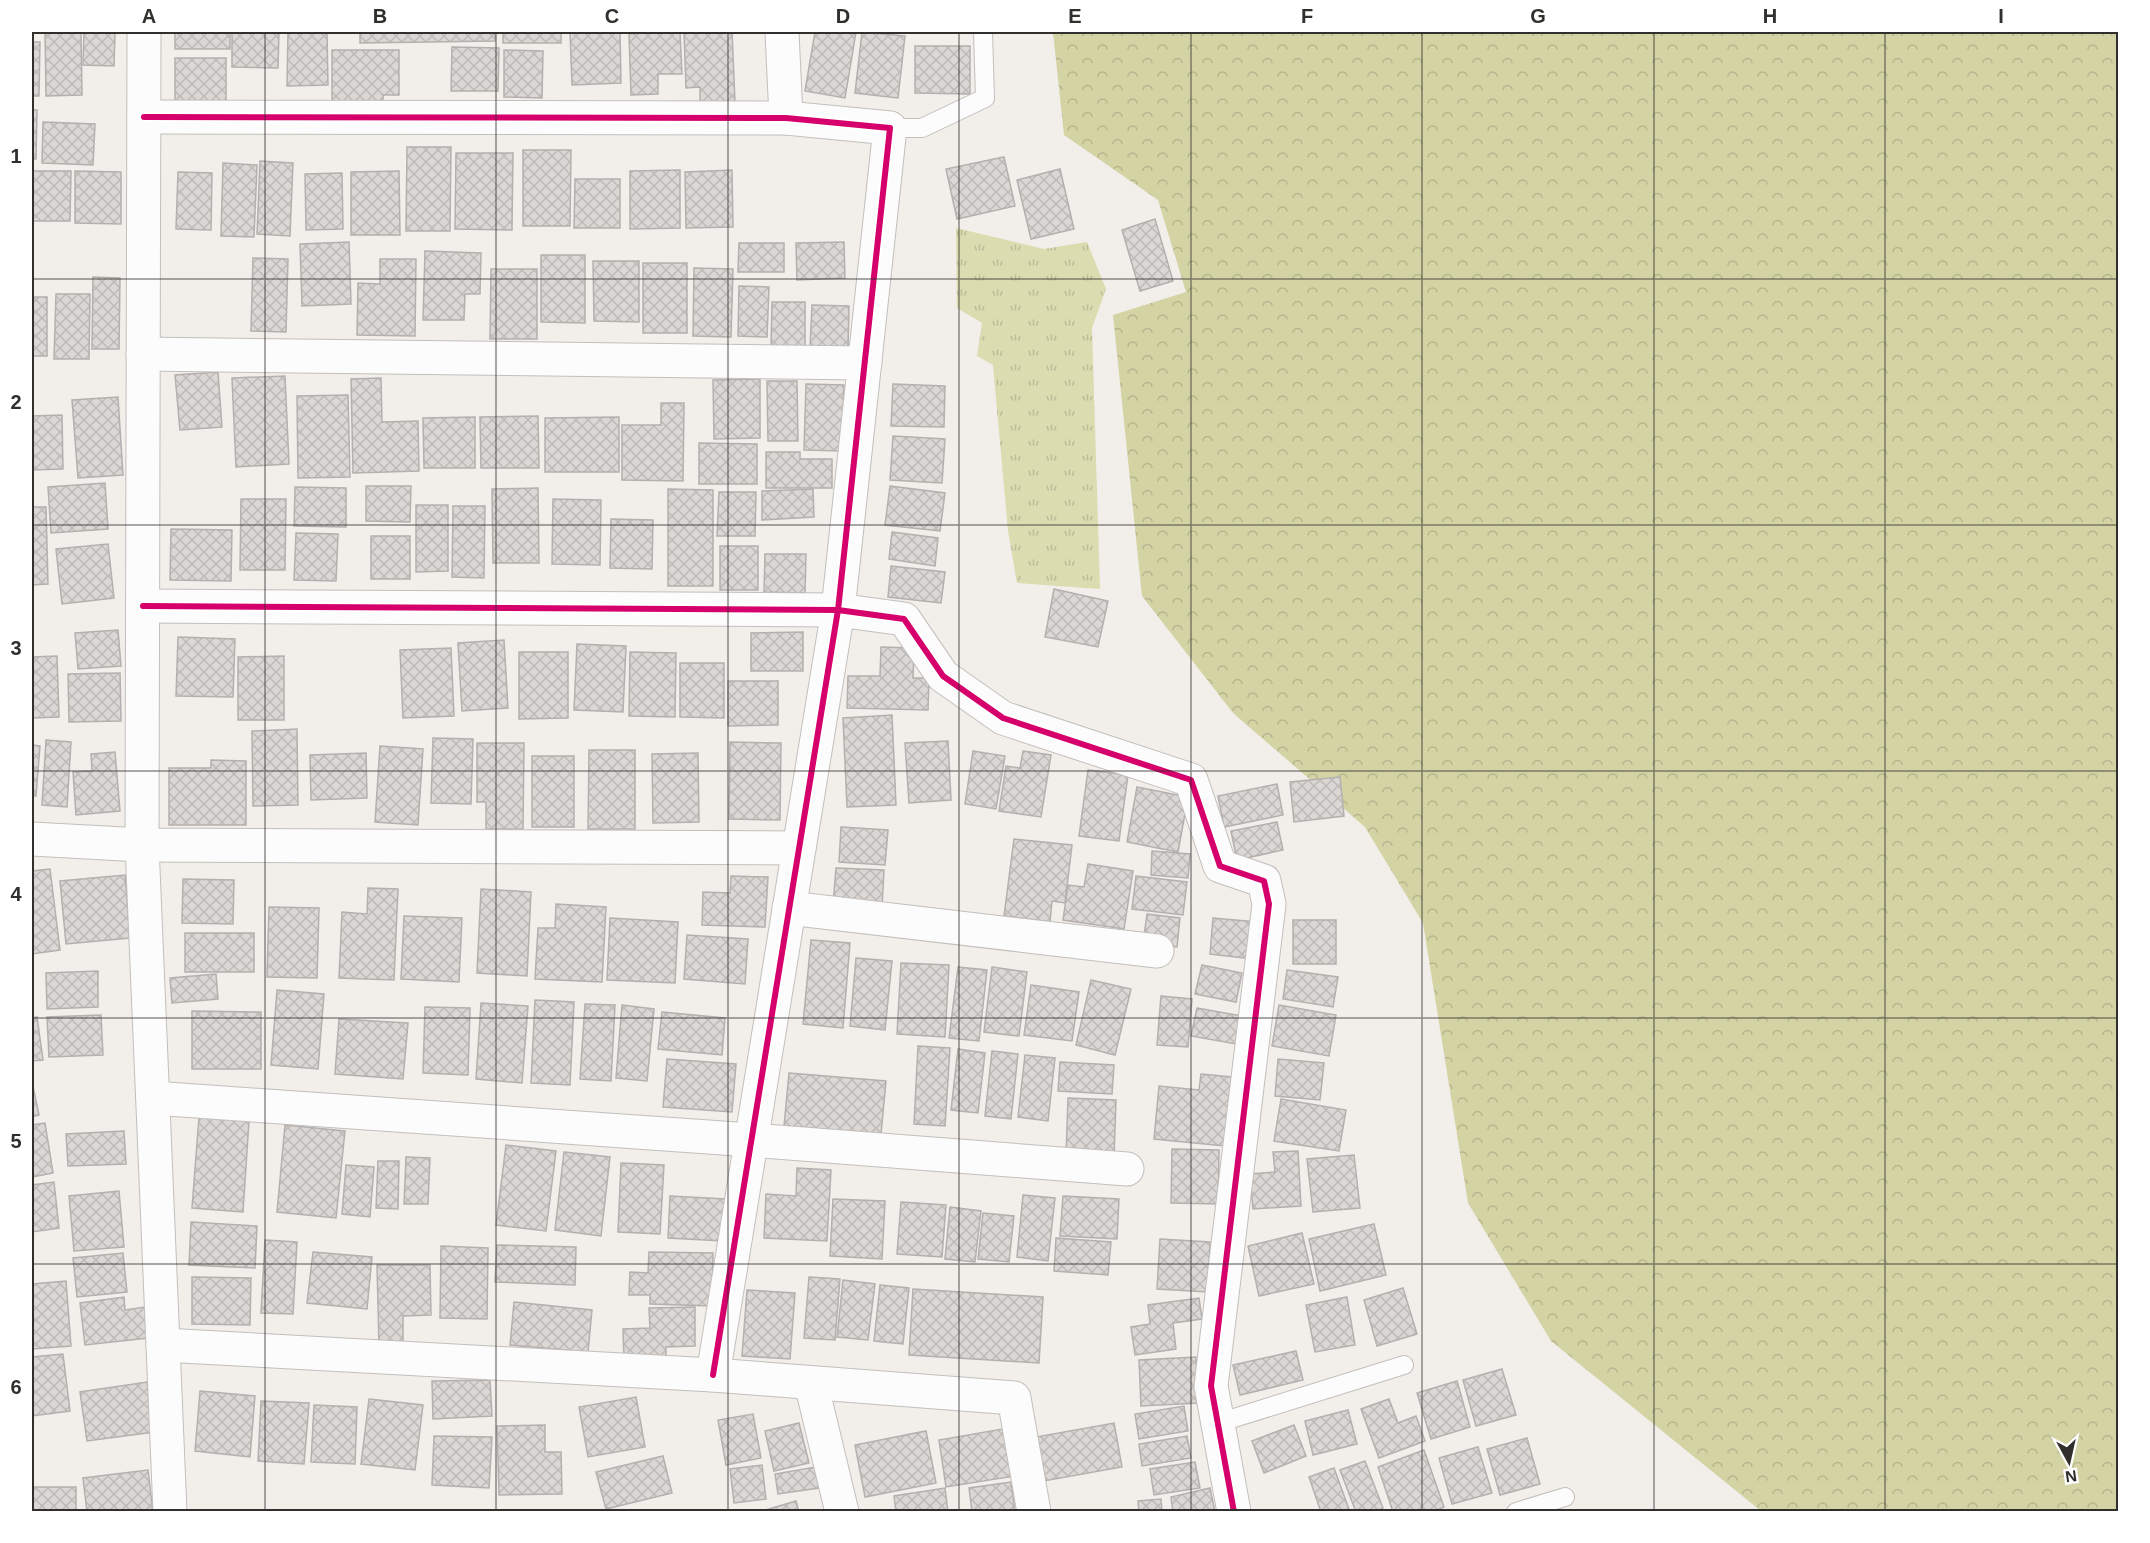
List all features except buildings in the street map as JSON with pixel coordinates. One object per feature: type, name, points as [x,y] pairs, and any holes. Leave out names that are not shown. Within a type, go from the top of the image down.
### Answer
[{"type":"street","points":[[144,32],[142,845],[170,1512]]},
{"type":"street","points":[[782,32],[786,118]]},
{"type":"street","points":[[144,117],[786,118],[890,128],[838,610],[713,1375]]},
{"type":"street","points":[[143,354],[865,363]]},
{"type":"street","points":[[142,606],[838,610],[904,619],[943,676],[1003,718],[1191,780],[1220,866],[1264,881],[1269,904],[1211,1386],[1234,1512]]},
{"type":"street","points":[[32,839],[142,845],[799,848]]},
{"type":"street","points":[[789,908],[1157,951]]},
{"type":"street","points":[[153,1098],[1127,1169]]},
{"type":"street","points":[[163,1345],[713,1375],[1014,1398],[1034,1512]]},
{"type":"street","points":[[811,1383],[842,1512]]},
{"type":"lane","points":[[890,128],[922,128],[985,98],[982,32]]},
{"type":"lane","points":[[1218,1423],[1404,1365]]},
{"type":"lane","points":[[1516,1512],[1565,1497]]},
{"type":"green space","points":[[1053,32],[2118,32],[2118,1511],[1761,1511],[1551,1341],[1468,1203],[1423,923],[1365,827],[1233,713],[1142,596],[1113,315],[1186,292],[1158,200],[1064,135]]},
{"type":"green space","points":[[956,228],[1044,249],[1087,242],[1106,289],[1092,328],[1100,589],[1017,583],[1008,531],[993,365],[977,356],[982,323],[957,308]]},
{"type":"cycle path","points":[[144,117],[786,118],[890,128],[838,610],[713,1375]]},
{"type":"cycle path","points":[[143,606],[838,610],[904,619],[943,676],[1003,718],[1191,780],[1220,866],[1264,881],[1269,904],[1211,1386],[1234,1512]]}]
